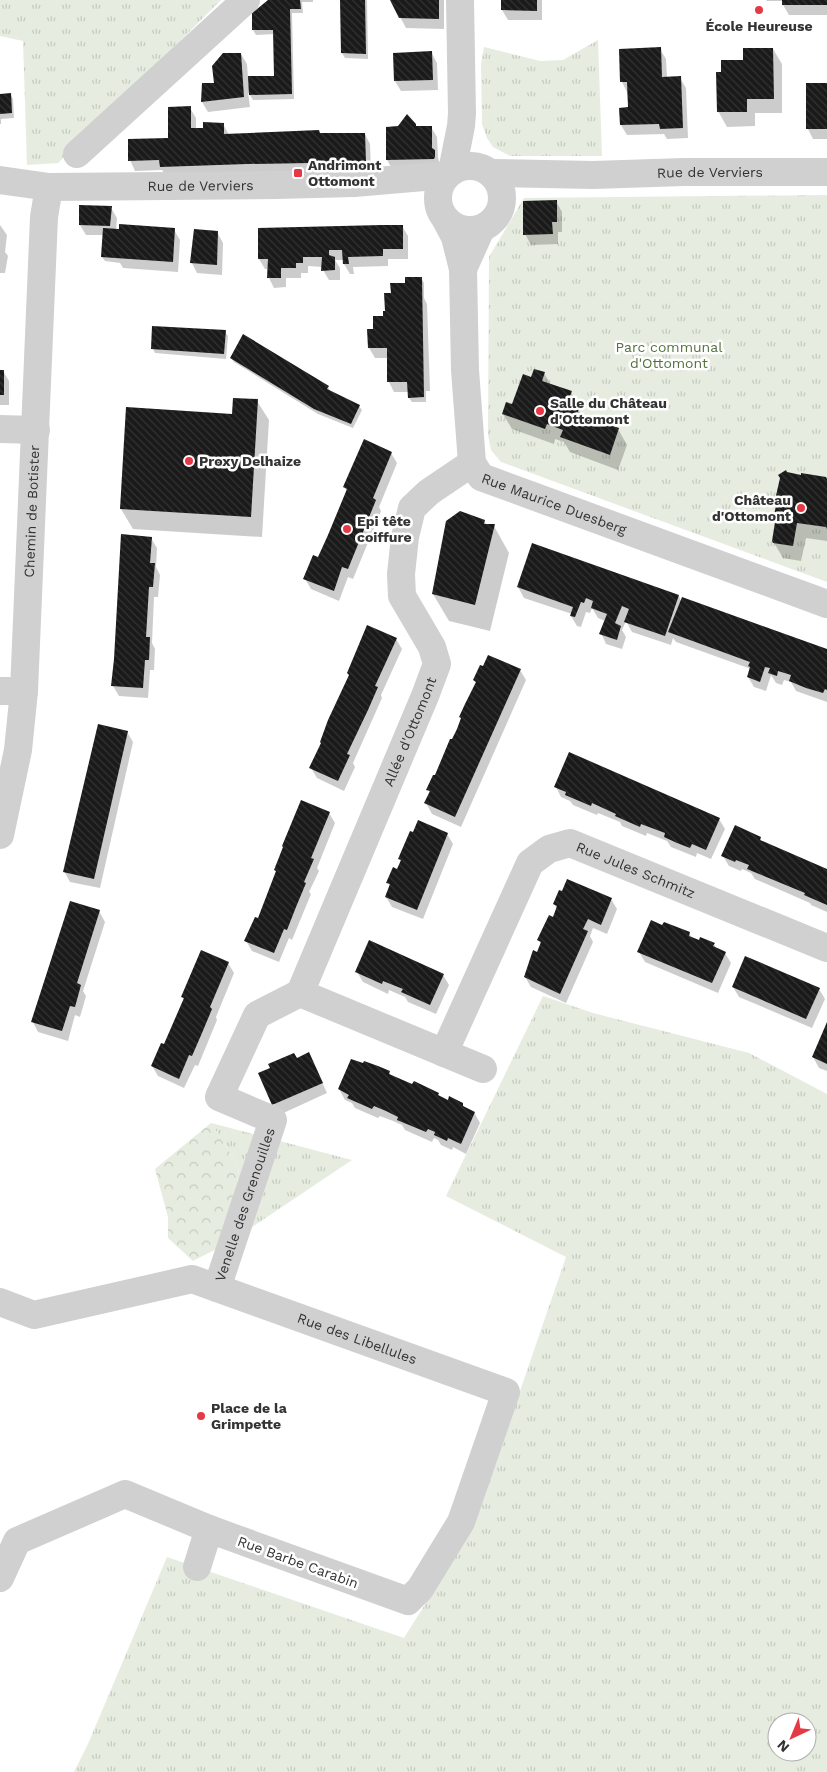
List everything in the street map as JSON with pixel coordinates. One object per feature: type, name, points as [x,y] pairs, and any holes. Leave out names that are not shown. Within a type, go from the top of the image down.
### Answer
[{"type":"street","points":[[77,154],[246,0]]},
{"type":"street","points":[[460,0],[461,126],[449,173],[441,183],[438,192],[442,212],[456,228],[468,231],[481,229],[490,224],[502,207],[502,194],[499,183],[472,150],[461,126]]},
{"type":"street","points":[[449,173],[464,166],[476,166],[489,172]]},
{"type":"street","name":"Rue de Verviers","points":[[489,172],[593,175],[684,172],[827,172]]},
{"type":"street","name":"Rue de Verviers","points":[[0,180],[49,187],[354,183],[449,173]]},
{"type":"street","name":"Rue de Verviers","points":[[502,207],[518,191],[593,175]]},
{"type":"street","name":"Rue de Verviers","points":[[354,183],[417,195],[442,212]]},
{"type":"street","name":"Chemin de Botister","points":[[0,835],[18,750],[12,691],[36,430],[44,217],[49,187]]},
{"type":"street","name":"Rue Maurice Duesberg","points":[[442,212],[455,237],[463,269],[465,370],[472,463],[481,477],[827,604]]},
{"type":"street","name":"Rue Maurice Duesberg","points":[[463,269],[481,229]]},
{"type":"street","points":[[0,429],[36,430]]},
{"type":"street","name":"Allée d'Ottomont","points":[[300,993],[437,664],[432,647],[402,596],[401,574],[405,537],[412,508],[429,492],[472,463]]},
{"type":"street","name":"Rue Jules Schmitz","points":[[444,1053],[530,863],[549,849],[570,842],[827,948]]},
{"type":"street","points":[[300,993],[483,1070]]},
{"type":"street","name":"Venelle des Grenouilles","points":[[217,1288],[273,1120],[219,1097],[257,1014],[300,993]]},
{"type":"street","name":"Rue des Libellules","points":[[0,1302],[34,1315],[192,1279],[506,1392],[461,1522],[420,1589]]},
{"type":"street","points":[[0,1578],[17,1541],[125,1494],[209,1529],[197,1567]]},
{"type":"street","name":"Rue Barbe Carabin","points":[[209,1529],[408,1601],[420,1589]]},
{"type":"green space","points":[[0,0],[221,0],[58,163],[27,165],[23,41],[0,36]]},
{"type":"green space","points":[[598,40],[602,156],[510,156],[493,147],[487,138],[482,124],[481,64],[484,47],[540,61],[563,60]]},
{"type":"green space","name":"Parc communal d'Ottomont","points":[[827,195],[827,582],[501,462],[491,450],[488,435],[489,257],[524,198]]},
{"type":"green space","points":[[543,996],[593,1013],[749,1053],[827,1094],[827,1772],[74,1772],[88,1744],[167,1557],[404,1638],[463,1544],[508,1426],[566,1257],[446,1196]]},
{"type":"green space","points":[[211,1123],[352,1160],[230,1242],[239,1167]]},
{"type":"green space","points":[[211,1123],[239,1167],[230,1242],[193,1261],[168,1238],[168,1217],[155,1169]]},
{"type":"building","points":[[268,0],[300,0],[301,9],[290,9],[292,94],[249,95],[248,76],[274,76],[273,30],[252,30],[252,13]]},
{"type":"building","points":[[340,0],[365,0],[366,54],[341,53]]},
{"type":"building","points":[[390,0],[439,0],[439,19],[399,18]]},
{"type":"building","points":[[501,0],[537,0],[537,11],[501,10]]},
{"type":"building","points":[[782,0],[827,0],[827,5],[782,5]]},
{"type":"building","points":[[661,47],[662,77],[681,76],[683,128],[660,129],[659,124],[620,125],[619,108],[628,107],[627,82],[620,82],[619,49]]},
{"type":"building","points":[[743,48],[773,48],[774,99],[747,99],[747,112],[717,112],[716,72],[721,72],[721,60],[743,60]]},
{"type":"building","points":[[432,51],[433,80],[394,81],[393,53]]},
{"type":"building","points":[[223,53],[241,53],[244,97],[201,102],[202,83],[214,83],[212,66]]},
{"type":"building","points":[[806,83],[827,83],[827,129],[806,129]]},
{"type":"building","points":[[11,93],[12,113],[0,114],[0,94]]},
{"type":"building","points":[[191,106],[191,128],[203,128],[203,122],[224,123],[224,134],[319,130],[320,133],[365,133],[366,162],[160,167],[159,160],[128,161],[128,139],[168,138],[168,107]]},
{"type":"building","points":[[407,114],[416,126],[432,126],[432,148],[435,150],[434,159],[386,160],[386,127],[398,126]]},
{"type":"building","points":[[557,200],[557,222],[552,222],[553,234],[523,235],[523,201]]},
{"type":"building","points":[[79,205],[112,206],[110,226],[79,225]]},
{"type":"building","points":[[119,224],[175,228],[173,262],[101,257],[103,228],[119,229]]},
{"type":"building","points":[[403,225],[403,249],[383,249],[383,256],[348,257],[349,264],[343,264],[342,250],[329,250],[329,255],[335,257],[335,270],[321,271],[322,257],[303,257],[303,263],[296,263],[296,268],[281,268],[281,278],[267,278],[268,259],[258,259],[258,228]]},
{"type":"building","points":[[194,229],[218,231],[217,265],[190,263]]},
{"type":"building","points":[[405,277],[422,277],[424,397],[408,398],[407,382],[387,382],[387,348],[368,348],[367,329],[373,329],[373,316],[383,316],[383,311],[385,311],[384,293],[391,293],[390,283],[405,283]]},
{"type":"building","points":[[152,326],[226,330],[224,354],[151,349]]},
{"type":"building","points":[[243,334],[329,386],[327,389],[360,405],[351,424],[314,409],[230,358]]},
{"type":"building","name":"Salle du Château d'Ottomont","points":[[534,369],[545,372],[542,381],[572,391],[567,404],[579,409],[577,414],[619,428],[610,455],[560,437],[563,430],[547,424],[545,429],[502,414],[506,402],[512,404],[523,374],[531,377]]},
{"type":"building","points":[[0,370],[4,370],[4,395],[0,395]]},
{"type":"building","name":"Proxy Delhaize","points":[[233,398],[258,399],[251,517],[120,509],[126,407],[232,414]]},
{"type":"building","points":[[364,439],[392,452],[373,498],[376,500],[348,569],[342,567],[334,591],[303,579],[313,555],[318,557],[328,535],[347,489],[343,487]]},
{"type":"building","name":"Château d'Ottomont","points":[[786,470],[787,472],[801,475],[801,473],[826,477],[827,479],[827,529],[826,527],[797,523],[793,546],[773,543],[772,541],[776,516],[774,515],[777,501],[775,500],[780,478],[778,475]]},
{"type":"building","points":[[460,511],[485,520],[484,524],[495,524],[475,605],[432,594],[446,521]]},
{"type":"building","points":[[121,534],[152,537],[150,563],[155,563],[153,587],[149,587],[146,637],[150,637],[149,660],[145,660],[143,688],[111,686]]},
{"type":"building","points":[[532,543],[679,595],[665,636],[624,622],[629,609],[622,606],[615,623],[621,626],[617,640],[599,634],[607,614],[591,608],[593,601],[586,598],[584,603],[581,602],[575,617],[570,616],[573,607],[517,587]]},
{"type":"building","points":[[682,597],[827,649],[827,690],[825,689],[823,693],[806,688],[789,681],[791,675],[778,671],[777,676],[768,673],[770,668],[765,667],[760,682],[747,677],[750,662],[668,632]]},
{"type":"building","points":[[367,625],[397,638],[375,686],[378,687],[347,754],[350,755],[338,781],[309,768],[321,743],[328,720],[349,675],[347,673]]},
{"type":"building","points":[[488,655],[521,669],[455,817],[424,803],[430,791],[426,790],[433,775],[435,775],[450,739],[452,739],[457,729],[461,718],[459,717],[476,682],[473,680],[480,665],[483,666]]},
{"type":"building","points":[[98,724],[128,731],[94,879],[63,872]]},
{"type":"building","points":[[569,752],[720,818],[706,850],[692,844],[690,848],[677,843],[664,837],[665,833],[641,824],[640,827],[592,803],[591,806],[565,795],[566,792],[554,787]]},
{"type":"building","points":[[301,800],[330,812],[311,858],[314,859],[304,882],[306,883],[287,930],[284,929],[274,953],[244,941],[255,917],[258,918],[276,871],[274,870],[282,846]]},
{"type":"building","points":[[418,820],[448,833],[417,910],[385,897],[390,884],[386,883],[393,867],[397,869],[401,860],[398,859],[410,831],[413,832]]},
{"type":"building","points":[[735,825],[761,837],[760,840],[827,869],[827,905],[804,895],[805,893],[747,869],[749,865],[721,856]]},
{"type":"building","points":[[567,879],[612,898],[601,925],[588,919],[583,929],[588,931],[560,994],[524,977],[533,950],[537,952],[541,942],[537,940],[549,915],[553,917],[557,906],[553,904],[559,890],[562,891]]},
{"type":"building","points":[[70,901],[100,910],[77,983],[81,985],[75,1007],[70,1006],[62,1031],[31,1022]]},
{"type":"building","points":[[651,920],[662,925],[664,922],[690,932],[689,936],[699,940],[700,937],[715,943],[713,946],[726,952],[712,983],[637,952]]},
{"type":"building","points":[[369,940],[444,974],[430,1005],[401,992],[403,989],[383,981],[382,984],[355,972]]},
{"type":"building","points":[[201,950],[229,962],[210,1007],[212,1009],[202,1033],[192,1056],[189,1055],[179,1079],[151,1066],[161,1043],[164,1044],[184,998],[181,997]]},
{"type":"building","points":[[745,956],[820,988],[806,1019],[732,987]]},
{"type":"building","points":[[827,1022],[827,1064],[812,1057]]},
{"type":"building","points":[[309,1052],[323,1083],[272,1105],[258,1073],[270,1068],[268,1064],[294,1053],[297,1058]]},
{"type":"building","points":[[351,1059],[378,1066],[390,1071],[389,1074],[412,1084],[414,1081],[439,1093],[438,1095],[448,1100],[449,1096],[463,1103],[463,1106],[475,1112],[461,1144],[448,1138],[447,1141],[434,1135],[435,1132],[428,1129],[426,1132],[397,1120],[398,1117],[374,1106],[372,1109],[347,1098],[349,1095],[338,1089]]},
{"type":"place","name":"École Heureuse","points":[[759,10]]},
{"type":"place","name":"Andrimont Ottomont","points":[[298,173]]},
{"type":"place","name":"Salle du Château d'Ottomont","points":[[540,411]]},
{"type":"place","name":"Proxy Delhaize","points":[[189,461]]},
{"type":"place","name":"Château d'Ottomont","points":[[801,508]]},
{"type":"place","name":"Epi tête coiffure","points":[[347,529]]},
{"type":"place","name":"Place de la Grimpette","points":[[201,1416]]}]
